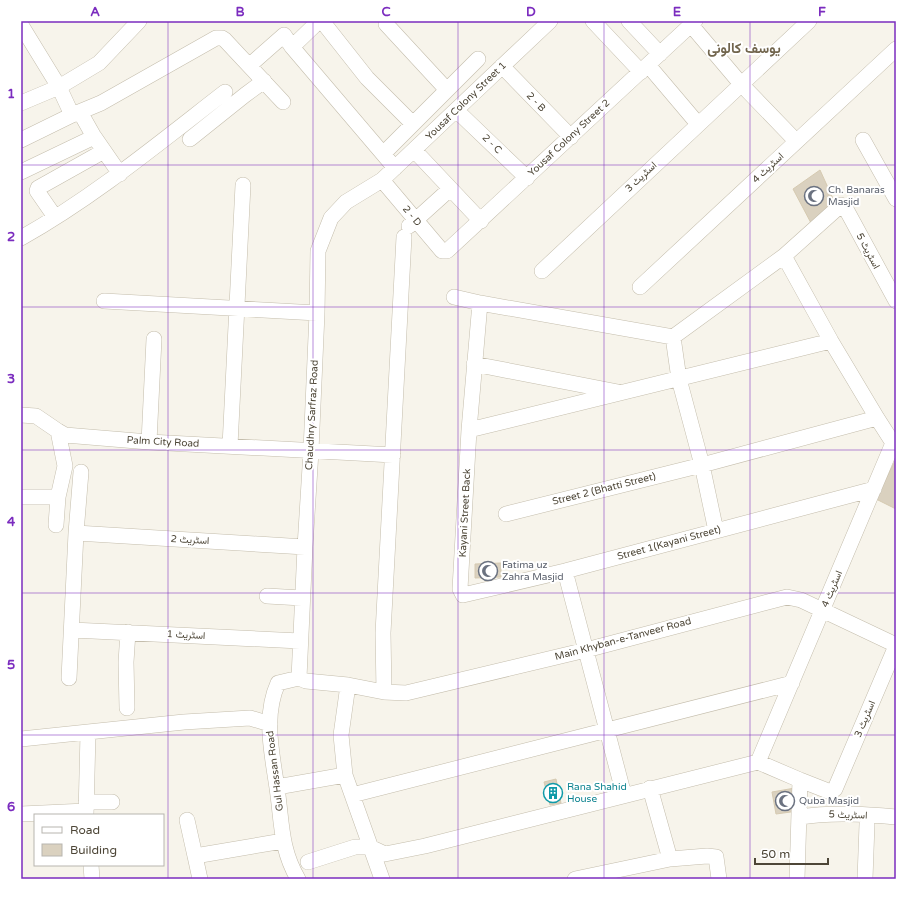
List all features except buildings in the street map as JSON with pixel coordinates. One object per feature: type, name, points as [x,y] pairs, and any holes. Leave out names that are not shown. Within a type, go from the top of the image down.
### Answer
[{"type":"street","points":[[21,103],[58,87],[98,63],[139,21]]},
{"type":"street","points":[[292,47],[319,21]]},
{"type":"street","points":[[322,21],[367,78],[412,123]]},
{"type":"street","name":"Yousaf Colony Street 1","points":[[382,180],[550,21]]},
{"type":"street","points":[[593,21],[644,68],[698,124]]},
{"type":"street","points":[[630,21],[660,54]]},
{"type":"street","name":"اسٹریٹ 3","points":[[542,271],[809,21]]},
{"type":"street","points":[[693,23],[741,84],[796,141]]},
{"type":"street","name":"Yousaf Colony Street 2","points":[[442,251],[447,252],[693,23]]},
{"type":"street","points":[[386,24],[447,90]]},
{"type":"street","points":[[24,34],[58,87],[120,174]]},
{"type":"street","points":[[250,66],[284,35],[292,47],[395,168]]},
{"type":"street","points":[[21,140],[76,113],[101,103],[216,38],[222,38],[225,40],[283,102]]},
{"type":"street","name":"اسٹریٹ 4","points":[[640,286],[896,49]]},
{"type":"street","points":[[384,154],[478,59]]},
{"type":"street","name":"2 - B","points":[[502,66],[571,137]]},
{"type":"street","points":[[190,139],[264,81]]},
{"type":"street","points":[[21,238],[120,174],[225,92]]},
{"type":"street","name":"2 - C","points":[[456,110],[527,178]]},
{"type":"street","points":[[21,172],[94,137]]},
{"type":"street","points":[[863,140],[896,199]]},
{"type":"street","points":[[414,150],[481,221]]},
{"type":"street","points":[[55,217],[37,191],[38,188],[104,151]]},
{"type":"street","name":"2 - D","points":[[382,180],[410,228],[442,251]]},
{"type":"street","name":"Chaudhry Sarfraz Road","points":[[299,678],[304,546],[311,451],[318,251],[331,218],[346,202],[382,180]]},
{"type":"street","points":[[230,446],[243,186]]},
{"type":"street","points":[[384,692],[383,634],[396,381],[410,228],[450,189]]},
{"type":"street","name":"اسٹریٹ 5","points":[[784,256],[841,205],[846,209],[895,299]]},
{"type":"street","points":[[454,297],[480,303],[673,337],[784,256],[831,341],[877,418]]},
{"type":"street","points":[[104,302],[317,313]]},
{"type":"street","name":"Kayani Street Back","points":[[464,595],[460,588],[469,430],[480,303]]},
{"type":"street","points":[[673,337],[679,379],[702,464],[716,531]]},
{"type":"street","points":[[149,442],[154,339]]},
{"type":"street","points":[[469,430],[831,341]]},
{"type":"street","points":[[474,364],[623,393]]},
{"type":"street","name":"Palm City Road","points":[[21,415],[36,416],[65,434],[149,442],[393,455]]},
{"type":"street","name":"اسٹریٹ 4","points":[[758,762],[893,443],[877,418]]},
{"type":"street","name":"Street 2 (Bhatti Street)","points":[[506,514],[877,418]]},
{"type":"street","points":[[56,525],[58,497],[65,466],[58,431]]},
{"type":"street","points":[[69,678],[76,533],[81,472]]},
{"type":"street","name":"Street 1(Kayani Street)","points":[[464,595],[565,571],[874,489]]},
{"type":"street","points":[[21,497],[58,497]]},
{"type":"street","name":"اسٹریٹ 2","points":[[76,533],[304,546]]},
{"type":"street","points":[[565,571],[624,795]]},
{"type":"street","points":[[267,596],[302,598]]},
{"type":"street","name":"Main Khyban-e-Tanveer Road","points":[[299,678],[306,681],[344,685],[384,692],[406,692],[586,650],[787,597],[801,600],[896,646]]},
{"type":"street","name":"اسٹریٹ 1","points":[[72,630],[300,641]]},
{"type":"street","points":[[127,708],[126,662],[128,632]]},
{"type":"street","name":"اسٹریٹ 3","points":[[800,780],[828,790],[832,791],[835,789],[896,646]]},
{"type":"street","name":"Gul Hassan Road","points":[[298,879],[290,866],[284,850],[277,787],[270,747],[270,724],[272,695],[278,682],[299,678]]},
{"type":"street","points":[[352,795],[792,683]]},
{"type":"street","points":[[344,685],[341,735],[345,775],[382,879]]},
{"type":"street","points":[[21,739],[184,722],[250,718],[270,724]]},
{"type":"street","points":[[86,809],[88,732]]},
{"type":"street","points":[[308,862],[355,847],[370,847],[385,854],[425,846],[650,788],[758,762],[800,780],[797,879]]},
{"type":"street","points":[[277,787],[345,775]]},
{"type":"street","points":[[650,788],[670,859]]},
{"type":"street","points":[[21,814],[86,809],[112,802]]},
{"type":"street","name":"اسٹریٹ 5","points":[[800,817],[822,814],[896,817]]},
{"type":"street","points":[[186,820],[200,879]]},
{"type":"street","points":[[865,879],[867,824]]},
{"type":"street","points":[[195,856],[283,840]]},
{"type":"street","points":[[575,879],[670,859],[707,856],[716,857],[719,879]]},
{"type":"street","points":[[90,866],[92,879]]},
{"type":"place","name":"Ch. Banaras Masjid","points":[[814,196]]},
{"type":"place","name":"Fatima uz Zahra Masjid","points":[[488,571]]},
{"type":"place","name":"Rana Shahid House","points":[[553,793]]},
{"type":"place","name":"Quba Masjid","points":[[785,801]]},
{"type":"district","name":"یوسف کالونی","points":[[744,48]]}]
